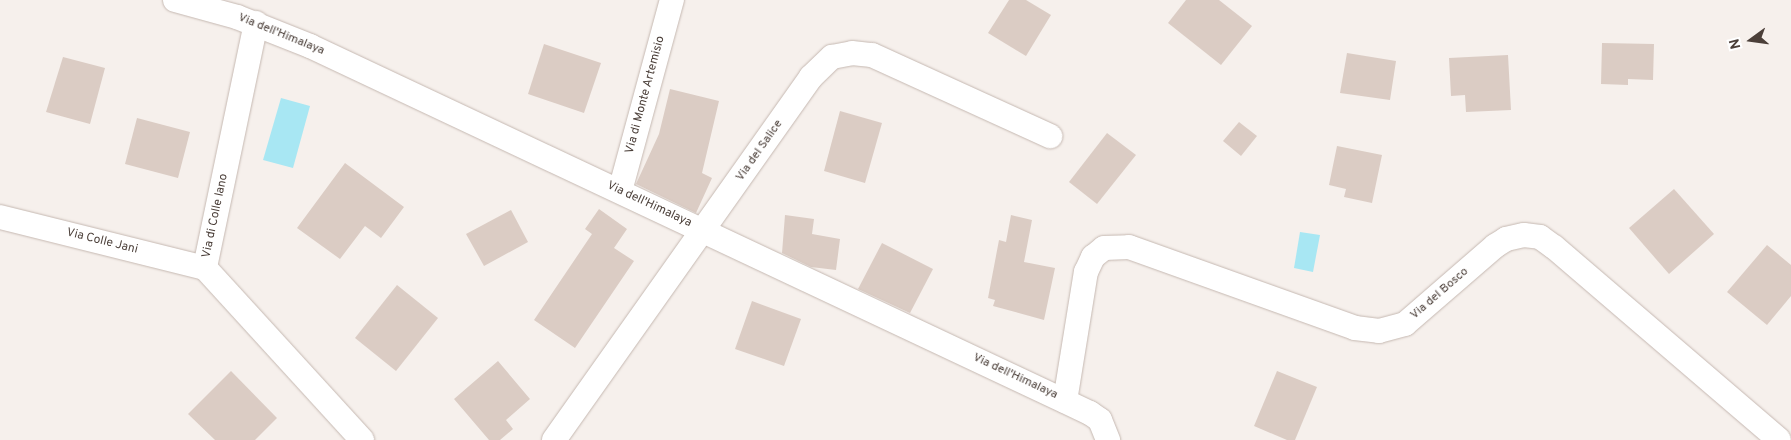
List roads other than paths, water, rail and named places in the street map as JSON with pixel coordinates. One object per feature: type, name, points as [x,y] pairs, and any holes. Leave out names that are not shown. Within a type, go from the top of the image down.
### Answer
[{"type":"street","name":"Via dell'Himalaya","points":[[175,0],[256,23],[620,191],[1096,416],[1107,438]]},
{"type":"street","name":"Via di Monte Artemisio","points":[[620,191],[672,0]]},
{"type":"street","name":"Via di Colle Iano","points":[[256,23],[205,268],[362,440]]},
{"type":"street","name":"Via del Salice","points":[[554,440],[818,69],[842,54],[863,54],[879,58],[1050,136]]},
{"type":"street","name":"Via Colle Jani","points":[[0,217],[205,268]]},
{"type":"street","name":"Via del Bosco","points":[[1065,401],[1086,272],[1093,257],[1104,248],[1129,247],[1356,328],[1379,331],[1405,324],[1495,246],[1506,239],[1524,235],[1540,237],[1554,246],[1779,440]]},
{"type":"water","points":[[281,98],[310,106],[293,168],[263,160]]},
{"type":"water","points":[[1300,232],[1320,235],[1313,272],[1294,268]]}]
